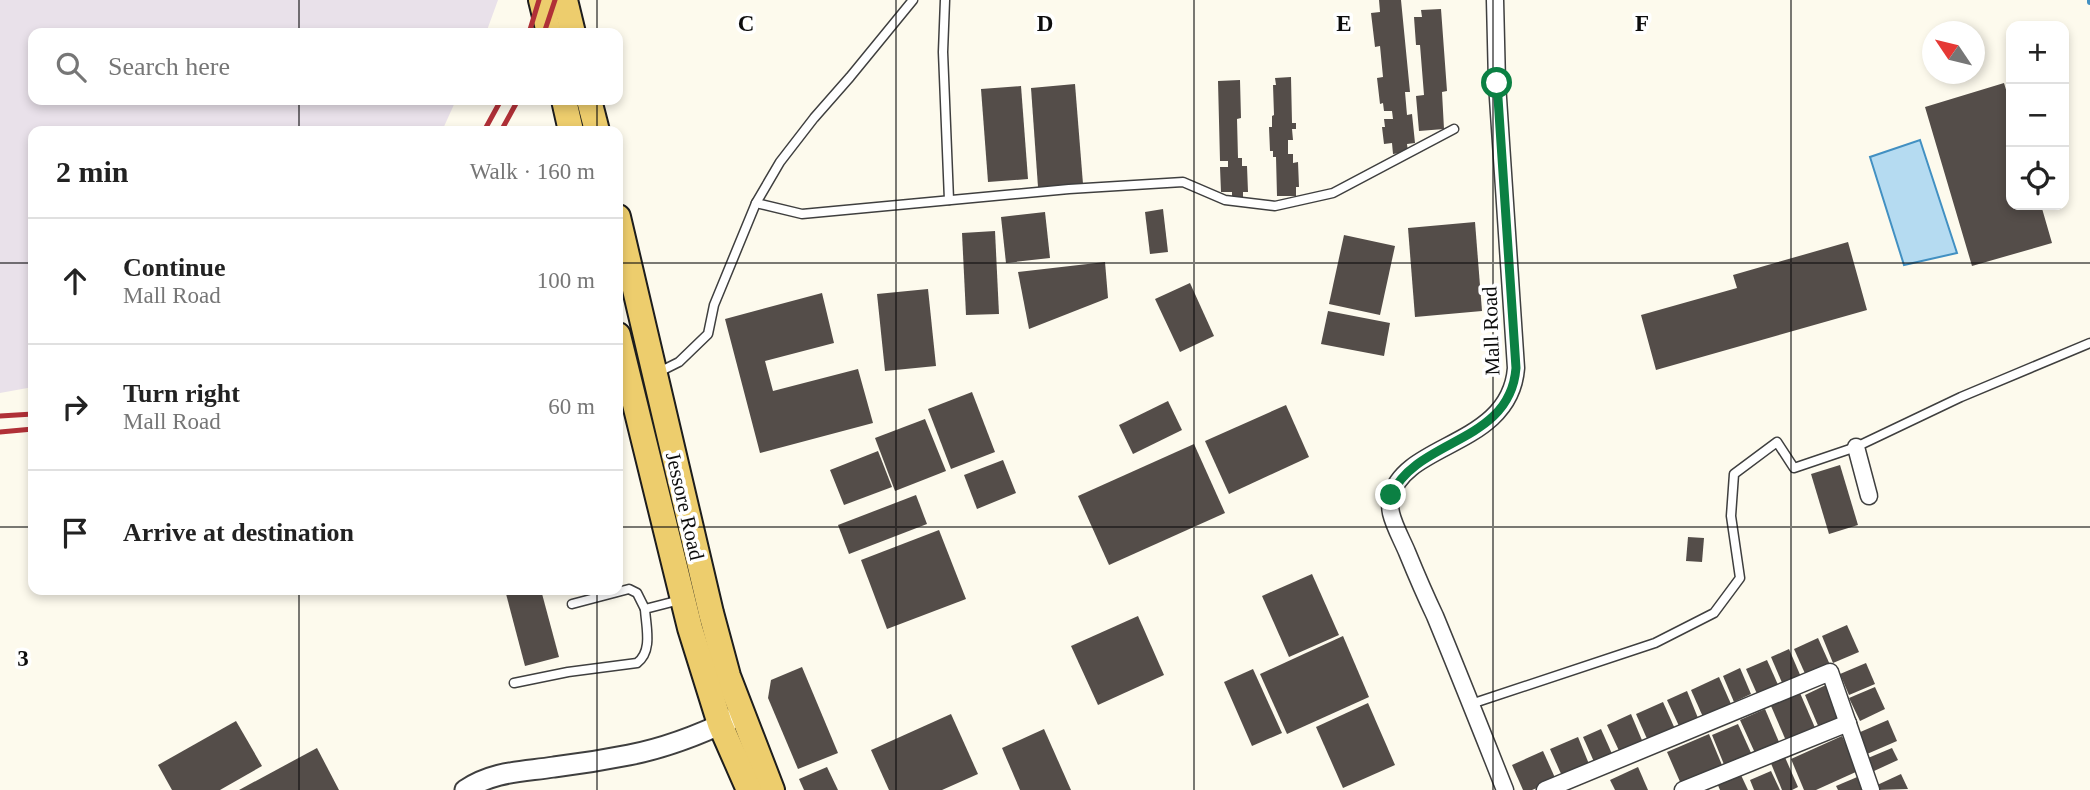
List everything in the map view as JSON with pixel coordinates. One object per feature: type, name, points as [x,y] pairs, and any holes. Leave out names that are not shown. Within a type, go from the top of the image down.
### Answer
[{"type":"main road","points":[[541,0],[548,28]]},
{"type":"main road","points":[[565,0],[572,28]]},
{"type":"main road","points":[[565,105],[570,126]]},
{"type":"main road","points":[[590,105],[596,126]]},
{"type":"main road","name":"Jessore Road","points":[[623,238],[728,676],[731,719],[748,790]]},
{"type":"main road","name":"Jessore Road","points":[[623,356],[682,599],[731,719],[772,790]]},
{"type":"street","name":"Mall Road","points":[[1495,0],[1497,83],[1515,381],[1512,392],[1491,419],[1415,465],[1404,475],[1391,495],[1390,504],[1397,528],[1505,790]]},
{"type":"street","points":[[1856,447],[1869,496]]},
{"type":"street","points":[[1545,790],[1830,672],[1871,790]]},
{"type":"street","points":[[473,788],[489,777],[504,773],[556,767],[655,749],[731,719]]},
{"type":"street","points":[[1683,790],[1848,723]]},
{"type":"lane","points":[[655,375],[680,362],[708,334],[714,305],[756,203],[780,162],[913,0]]},
{"type":"lane","points":[[945,0],[943,52],[949,201]]},
{"type":"lane","points":[[756,203],[802,214],[1069,189],[1183,182],[1225,200],[1275,206],[1332,193],[1454,129]]},
{"type":"lane","points":[[1471,704],[1655,643],[1714,613],[1740,579],[1731,516],[1734,474],[1777,442],[1794,468],[1856,447],[1961,397],[2090,343]]},
{"type":"lane","points":[[514,682],[637,663],[644,657],[647,647],[645,609],[637,593],[629,589],[623,591]]},
{"type":"lane","points":[[572,604],[606,595]]},
{"type":"lane","points":[[645,609],[682,599]]},
{"type":"shaded area","points":[[0,0],[498,0],[488,28],[28,28],[28,105],[454,105],[444,126],[28,126],[28,388],[0,393]]},
{"type":"water","points":[[1920,140],[1957,253],[1904,265],[1870,157]]},
{"type":"building","points":[[1379,0],[1401,0],[1410,92],[1405,92],[1407,115],[1412,114],[1415,143],[1407,144],[1408,152],[1393,154],[1392,143],[1384,144],[1384,119],[1393,119],[1392,111],[1384,111],[1383,103],[1380,104],[1377,78],[1383,77],[1380,46],[1375,47],[1371,13],[1380,12]]},
{"type":"building","points":[[1441,9],[1447,91],[1442,92],[1444,129],[1419,131],[1416,96],[1424,95],[1420,45],[1416,45],[1414,17],[1422,17],[1421,10]]},
{"type":"building","points":[[1291,77],[1292,123],[1296,123],[1296,129],[1292,129],[1293,140],[1288,140],[1288,154],[1293,154],[1293,163],[1298,162],[1299,187],[1296,187],[1296,196],[1277,196],[1276,157],[1273,157],[1273,151],[1270,151],[1269,127],[1272,127],[1274,115],[1273,85],[1276,85],[1275,78]]},
{"type":"building","points":[[1240,80],[1238,158],[1242,158],[1242,166],[1247,166],[1248,192],[1243,192],[1243,199],[1232,199],[1232,192],[1221,192],[1220,167],[1228,167],[1228,161],[1220,161],[1218,81]]},
{"type":"building","points":[[2004,83],[2006,210],[2042,210],[2052,243],[1972,266],[1925,107]]},
{"type":"building","points":[[1075,84],[1083,184],[1038,187],[1031,88]]},
{"type":"building","points":[[1021,86],[1028,179],[988,182],[981,89]]},
{"type":"building","points":[[1163,209],[1168,252],[1150,254],[1145,212]]},
{"type":"building","points":[[1045,212],[1050,258],[1006,263],[1001,217]]},
{"type":"building","points":[[1475,222],[1482,311],[1415,317],[1408,228]]},
{"type":"building","points":[[995,231],[999,314],[966,315],[962,233]]},
{"type":"building","points":[[1344,235],[1395,246],[1380,315],[1329,304]]},
{"type":"building","points":[[1848,242],[1867,310],[1656,370],[1641,315],[1737,288],[1733,275]]},
{"type":"building","points":[[1105,262],[1108,298],[1029,329],[1018,272]]},
{"type":"building","points":[[1190,283],[1214,336],[1180,352],[1155,299]]},
{"type":"building","points":[[928,289],[936,366],[885,371],[877,294]]},
{"type":"building","points":[[822,293],[834,343],[765,361],[773,391],[858,369],[873,423],[760,453],[725,319]]},
{"type":"building","points":[[1328,311],[1390,323],[1384,356],[1321,344]]},
{"type":"building","points":[[972,392],[995,452],[951,469],[928,409]]},
{"type":"building","points":[[1168,401],[1182,430],[1133,454],[1119,425]]},
{"type":"building","points":[[1286,405],[1309,457],[1229,494],[1205,441]]},
{"type":"building","points":[[925,419],[946,471],[895,491],[875,438]]},
{"type":"building","points":[[1194,444],[1225,513],[1109,565],[1078,496]]},
{"type":"building","points":[[878,451],[892,487],[844,505],[830,470]]},
{"type":"building","points":[[1003,460],[1016,493],[977,509],[964,475]]},
{"type":"building","points":[[1840,465],[1858,525],[1829,534],[1811,474]]},
{"type":"building","points":[[916,495],[927,524],[849,554],[838,525]]},
{"type":"building","points":[[939,530],[966,599],[887,629],[861,560]]},
{"type":"building","points":[[1688,537],[1704,538],[1702,562],[1686,561]]},
{"type":"building","points":[[1312,574],[1339,635],[1289,657],[1262,596]]},
{"type":"building","points":[[506,595],[542,595],[559,657],[525,666]]},
{"type":"building","points":[[1138,616],[1164,675],[1098,705],[1071,646]]},
{"type":"building","points":[[1847,625],[1859,652],[1833,663],[1822,636]]},
{"type":"building","points":[[1343,636],[1369,697],[1287,734],[1260,674]]},
{"type":"building","points":[[1818,638],[1831,667],[1807,678],[1794,649]]},
{"type":"building","points":[[1789,649],[1801,677],[1783,685],[1771,657]]},
{"type":"building","points":[[1767,660],[1779,687],[1758,696],[1746,669]]},
{"type":"building","points":[[1866,663],[1875,684],[1849,695],[1840,674]]},
{"type":"building","points":[[802,667],[838,753],[798,769],[768,698],[771,680]]},
{"type":"building","points":[[1740,668],[1751,694],[1734,702],[1723,676]]},
{"type":"building","points":[[1253,669],[1282,733],[1252,746],[1224,682]]},
{"type":"building","points":[[1719,677],[1731,704],[1703,717],[1691,690]]},
{"type":"building","points":[[1826,685],[1840,718],[1819,728],[1805,695]]},
{"type":"building","points":[[1875,687],[1885,709],[1860,721],[1849,698]]},
{"type":"building","points":[[1687,691],[1698,718],[1679,726],[1667,700]]},
{"type":"building","points":[[1800,693],[1816,730],[1787,743],[1771,706]]},
{"type":"building","points":[[1663,702],[1675,729],[1648,741],[1636,714]]},
{"type":"building","points":[[1368,703],[1395,765],[1343,788],[1316,727]]},
{"type":"building","points":[[1765,709],[1779,742],[1755,753],[1740,720]]},
{"type":"building","points":[[951,714],[978,774],[942,790],[889,790],[871,750]]},
{"type":"building","points":[[1631,714],[1644,745],[1621,755],[1607,725]]},
{"type":"building","points":[[1888,720],[1897,741],[1867,754],[1858,733]]},
{"type":"building","points":[[236,721],[262,766],[220,790],[172,790],[158,765]]},
{"type":"building","points":[[1738,724],[1752,755],[1725,767],[1712,735]]},
{"type":"building","points":[[1044,729],[1071,790],[1020,790],[1002,748]]},
{"type":"building","points":[[1601,729],[1613,756],[1595,764],[1583,737]]},
{"type":"building","points":[[1709,734],[1722,765],[1681,784],[1667,752]]},
{"type":"building","points":[[1842,736],[1858,771],[1816,790],[1804,790],[1791,759]]},
{"type":"building","points":[[1578,737],[1589,764],[1562,776],[1550,749]]},
{"type":"building","points":[[317,748],[339,790],[239,790]]},
{"type":"building","points":[[1892,748],[1898,760],[1874,771],[1868,758]]},
{"type":"building","points":[[1543,751],[1556,780],[1532,790],[1523,790],[1512,765]]},
{"type":"building","points":[[1784,755],[1798,787],[1792,790],[1782,790],[1770,761]]},
{"type":"building","points":[[827,767],[838,790],[804,790],[799,779]]},
{"type":"building","points":[[1638,767],[1648,790],[1615,790],[1610,780]]},
{"type":"building","points":[[1771,771],[1780,790],[1754,790],[1750,780]]},
{"type":"building","points":[[1740,773],[1748,790],[1720,790],[1717,783]]},
{"type":"building","points":[[1901,774],[1908,789],[1876,790],[1875,786]]},
{"type":"building","points":[[1862,775],[1868,790],[1838,790],[1836,786]]},
{"type":"railway","points":[[531,28],[539,0]]},
{"type":"railway","points":[[546,28],[555,0]]},
{"type":"railway","points":[[487,126],[498,105]]},
{"type":"railway","points":[[504,126],[515,105]]},
{"type":"railway","points":[[0,416],[28,414]]},
{"type":"railway","points":[[0,432],[28,429]]},
{"type":"route","points":[[1391,495],[1404,475],[1415,465],[1491,419],[1512,392],[1515,381],[1497,83]]}]
